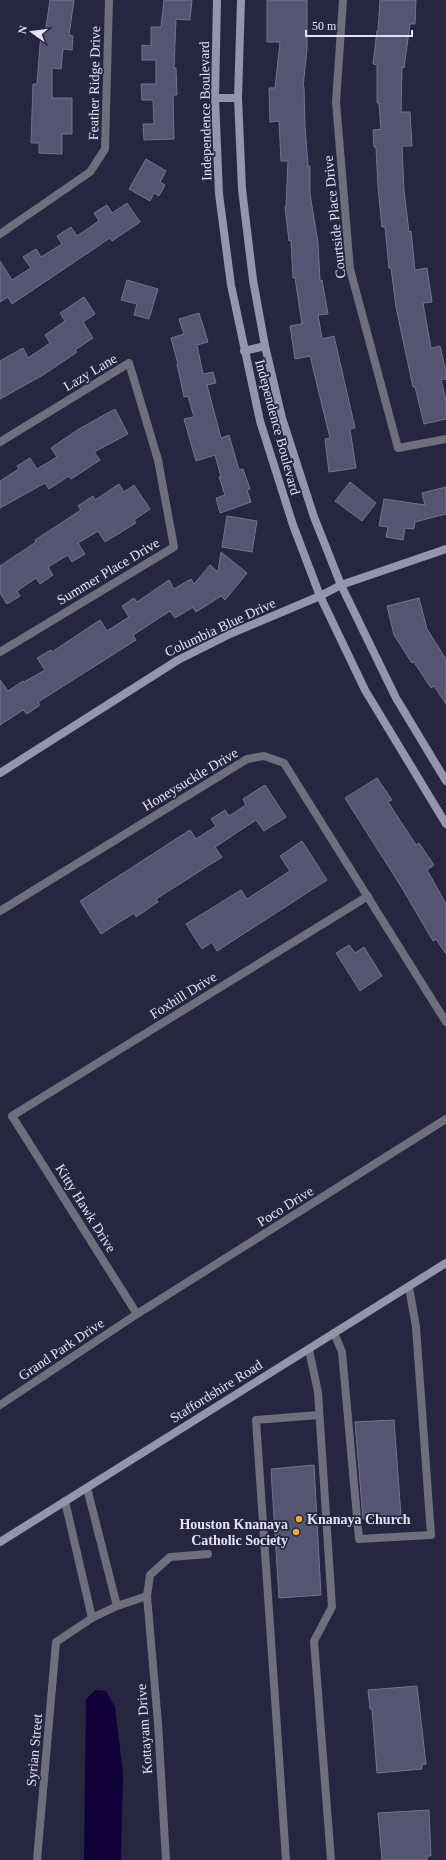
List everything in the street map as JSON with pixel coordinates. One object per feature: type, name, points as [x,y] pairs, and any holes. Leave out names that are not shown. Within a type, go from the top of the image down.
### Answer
[{"type":"main road","name":"Independence Boulevard","points":[[217,0],[215,98],[219,194],[231,285],[260,421],[277,479],[320,596],[365,690],[446,824]]},
{"type":"main road","name":"Independence Boulevard","points":[[241,0],[238,98],[242,189],[253,280],[265,346],[282,418],[297,467],[341,585],[396,698],[446,781]]},
{"type":"main road","points":[[215,98],[238,98]]},
{"type":"main road","points":[[244,351],[265,346]]},
{"type":"main road","name":"Columbia Blue Drive","points":[[0,773],[178,660],[230,634],[320,596],[341,585],[446,549]]},
{"type":"main road","name":"Staffordshire Road","points":[[0,1542],[446,1263]]},
{"type":"street","name":"Feather Ridge Drive","points":[[0,234],[90,172],[105,149],[109,0]]},
{"type":"street","name":"Courtside Place Drive","points":[[343,0],[336,102],[350,269],[398,448],[446,439]]},
{"type":"street","name":"Lazy Lane","points":[[0,442],[129,363],[158,460]]},
{"type":"street","name":"Summer Place Drive","points":[[0,652],[174,546],[158,460]]},
{"type":"street","name":"Honeysuckle Drive","points":[[0,911],[247,759],[264,756],[284,762],[446,1022]]},
{"type":"street","name":"Foxhill Drive","points":[[12,1116],[368,896]]},
{"type":"street","name":"Kitty Hawk Drive","points":[[12,1116],[137,1314]]},
{"type":"street","name":"Poco Drive","points":[[137,1314],[446,1119]]},
{"type":"street","points":[[334,1333],[342,1352],[359,1538],[431,1535],[416,1327],[409,1287]]},
{"type":"street","name":"Grand Park Drive","points":[[0,1406],[137,1314]]},
{"type":"street","points":[[309,1350],[318,1392],[332,1607],[314,1641],[331,1860]]},
{"type":"street","points":[[286,1860],[256,1420],[319,1415]]},
{"type":"street","points":[[87,1488],[117,1606]]},
{"type":"street","points":[[66,1501],[92,1618],[117,1606],[147,1596]]},
{"type":"street","name":"Kottayam Drive","points":[[166,1860],[158,1723],[147,1596],[150,1575],[170,1557],[208,1554]]},
{"type":"street","name":"Syrian Street","points":[[37,1860],[56,1642],[92,1618]]},
{"type":"shaded area","points":[[95,1690],[106,1691],[115,1707],[123,1773],[121,1860],[84,1860],[86,1699]]},
{"type":"building","points":[[50,0],[74,0],[69,35],[73,36],[72,50],[63,49],[61,69],[52,68],[52,98],[72,98],[72,134],[62,134],[62,154],[39,153],[39,143],[31,143],[33,84],[37,84],[41,33],[45,34]]},
{"type":"building","points":[[164,0],[192,0],[190,20],[176,19],[174,68],[176,68],[177,95],[173,95],[174,139],[144,140],[143,124],[154,124],[153,100],[142,100],[141,84],[156,84],[156,60],[142,60],[142,45],[151,46],[151,27],[161,27]]},
{"type":"building","points":[[267,0],[307,0],[307,49],[303,87],[305,126],[308,166],[310,166],[310,194],[318,243],[320,281],[322,280],[328,314],[318,315],[322,339],[334,336],[355,428],[350,429],[356,468],[329,472],[325,439],[330,438],[310,356],[295,359],[290,326],[302,324],[295,278],[293,278],[291,240],[289,241],[285,207],[288,161],[281,161],[279,121],[270,122],[269,88],[275,88],[280,42],[267,42]]},
{"type":"building","points":[[380,0],[416,0],[415,24],[410,24],[404,68],[402,67],[401,112],[410,112],[412,146],[402,146],[404,191],[409,232],[411,231],[415,270],[427,268],[432,302],[423,303],[431,348],[440,346],[446,372],[446,379],[441,380],[446,400],[446,419],[424,424],[415,387],[413,387],[396,307],[391,268],[389,268],[385,227],[382,227],[376,147],[374,147],[373,130],[381,129],[379,103],[377,103],[377,65],[373,64],[378,31]]},
{"type":"building","points":[[146,159],[166,171],[160,182],[165,185],[159,196],[154,193],[150,201],[129,189]]},
{"type":"building","points":[[127,203],[140,222],[112,241],[110,238],[12,304],[8,297],[0,302],[0,261],[12,280],[31,268],[23,257],[36,249],[41,257],[62,244],[57,236],[71,227],[77,236],[99,221],[94,213],[107,205],[112,213]]},
{"type":"building","points":[[127,280],[158,289],[149,319],[134,315],[137,304],[121,300]]},
{"type":"building","points":[[84,297],[95,314],[83,322],[93,338],[75,350],[77,352],[43,375],[0,399],[0,361],[23,348],[28,358],[50,343],[45,335],[65,321],[60,313]]},
{"type":"building","points":[[199,313],[208,342],[197,345],[203,374],[213,372],[216,383],[207,385],[221,438],[229,435],[239,470],[243,469],[250,489],[247,490],[251,502],[220,513],[216,498],[225,495],[219,477],[221,477],[215,455],[196,461],[184,419],[194,417],[188,396],[184,397],[178,364],[171,338],[184,334],[179,319]]},
{"type":"building","points":[[115,409],[128,434],[94,452],[100,460],[71,479],[69,476],[49,489],[45,483],[0,508],[0,481],[19,469],[17,466],[30,458],[37,469],[57,457],[51,448],[79,429]]},
{"type":"building","points":[[350,482],[376,503],[362,521],[335,501]]},
{"type":"building","points":[[119,484],[124,492],[134,485],[150,509],[134,520],[136,523],[105,542],[98,531],[78,543],[85,554],[72,562],[68,555],[48,567],[53,575],[40,584],[36,578],[17,591],[20,596],[7,604],[0,593],[0,566],[36,542],[35,540],[81,510],[78,506],[93,496],[95,500]]},
{"type":"building","points":[[446,487],[446,514],[415,522],[414,529],[405,528],[403,540],[386,537],[388,527],[379,526],[384,499],[425,505],[422,493]]},
{"type":"building","points":[[227,516],[257,521],[252,552],[222,547]]},
{"type":"building","points":[[221,552],[247,573],[225,600],[221,596],[196,612],[193,607],[175,618],[170,611],[133,635],[136,640],[38,702],[40,705],[27,714],[23,710],[0,725],[0,680],[8,691],[23,681],[24,682],[45,670],[37,658],[51,650],[52,652],[100,620],[107,631],[129,617],[122,606],[134,598],[137,602],[169,580],[174,589],[191,579],[194,584],[210,565],[218,572]]},
{"type":"building","points":[[419,598],[427,629],[446,659],[446,704],[434,686],[431,688],[414,662],[412,663],[394,635],[387,606]]},
{"type":"building","points":[[377,778],[392,800],[388,802],[416,845],[419,843],[434,865],[427,870],[446,904],[446,954],[436,939],[433,941],[402,888],[345,798]]},
{"type":"building","points":[[265,785],[286,817],[264,831],[256,820],[215,847],[222,857],[156,899],[158,902],[136,917],[134,913],[101,934],[80,901],[190,830],[196,839],[216,826],[211,819],[225,810],[229,816],[246,805],[243,799]]},
{"type":"building","points":[[302,841],[327,880],[217,951],[212,942],[202,949],[186,924],[241,890],[247,899],[290,871],[280,856]]},
{"type":"building","points":[[349,945],[355,953],[364,947],[382,976],[360,991],[336,953]]},
{"type":"building","points":[[394,1420],[401,1516],[363,1519],[355,1422]]},
{"type":"building","name":"Houston Knanaya Catholic Society","points":[[314,1465],[321,1595],[279,1598],[271,1469]]},
{"type":"building","points":[[417,1686],[426,1764],[422,1765],[422,1769],[377,1773],[372,1709],[370,1709],[368,1690]]},
{"type":"building","points":[[429,1810],[431,1856],[427,1856],[427,1860],[382,1860],[378,1813]]},
{"type":"place","name":"Knanaya Church","points":[[299,1519]]},
{"type":"place","name":"Houston Knanaya Catholic Society","points":[[296,1532]]}]
